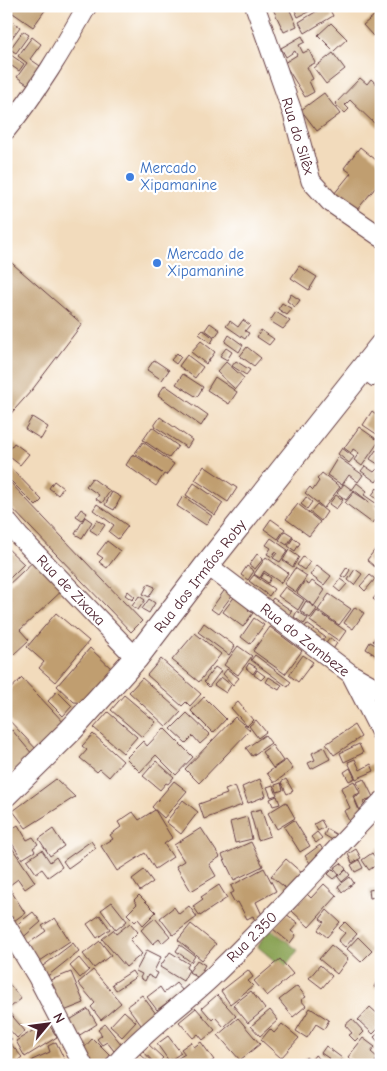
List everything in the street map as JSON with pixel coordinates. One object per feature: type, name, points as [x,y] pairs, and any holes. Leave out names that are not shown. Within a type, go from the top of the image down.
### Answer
[{"type":"street","points":[[6,130],[21,112],[59,55],[87,6]]},
{"type":"street","name":"Rua do Silêx","points":[[254,6],[293,114],[311,181],[330,202],[381,237]]},
{"type":"street","name":"Rua dos Irmãos Roby","points":[[6,794],[72,730],[136,658],[207,565],[371,371],[381,346]]},
{"type":"street","name":"Rua de Zixaxa","points":[[6,520],[19,536],[136,658]]},
{"type":"street","name":"Rua do Zambeze","points":[[207,565],[351,674],[381,733]]},
{"type":"street","points":[[351,674],[380,689]]},
{"type":"street","name":"Rua 2.350","points":[[115,1065],[232,957],[381,802]]},
{"type":"street","points":[[6,925],[37,976],[83,1065]]},
{"type":"green space","points":[[268,927],[298,950],[284,969],[258,947]]},
{"type":"building","points":[[14,6],[48,6],[33,27],[10,11]]},
{"type":"building","points":[[280,6],[288,6],[297,26],[284,32],[273,9]]},
{"type":"building","points":[[293,6],[310,6],[312,10],[298,17]]},
{"type":"building","points":[[314,6],[328,6],[333,16],[305,33],[299,22],[317,11]]},
{"type":"building","points":[[366,6],[378,6],[379,7],[371,13]]},
{"type":"building","points":[[381,10],[381,30],[373,36],[363,25]]},
{"type":"building","points":[[8,18],[20,27],[6,46],[6,21]]},
{"type":"building","points":[[331,23],[347,39],[334,51],[318,35]]},
{"type":"building","points":[[23,31],[29,35],[16,53],[10,49]]},
{"type":"building","points":[[302,36],[305,42],[299,45],[303,53],[309,50],[315,63],[307,67],[313,79],[309,81],[314,92],[305,97],[284,63],[297,55],[295,51],[286,57],[281,48]]},
{"type":"building","points":[[32,37],[41,44],[30,59],[46,70],[33,88],[17,77],[27,63],[18,56]]},
{"type":"building","points":[[333,53],[345,69],[326,84],[314,68]]},
{"type":"building","points":[[11,55],[24,64],[19,71],[6,62]]},
{"type":"building","points":[[360,78],[367,84],[371,79],[381,88],[381,124],[378,127],[350,100],[345,105],[349,109],[345,113],[335,104]]},
{"type":"building","points":[[324,93],[340,114],[317,131],[301,110]]},
{"type":"building","points":[[360,147],[381,164],[381,181],[356,211],[334,194],[351,173],[344,168]]},
{"type":"building","points":[[6,258],[82,324],[32,390],[6,419]]},
{"type":"building","points":[[299,266],[317,277],[309,290],[291,278]]},
{"type":"building","points":[[291,294],[300,300],[295,307],[287,301]]},
{"type":"building","points":[[282,303],[292,309],[287,315],[278,309]]},
{"type":"building","points":[[276,312],[290,321],[283,329],[270,321]]},
{"type":"building","points":[[243,320],[250,325],[245,331],[249,333],[245,339],[226,326],[230,321],[238,327]]},
{"type":"building","points":[[210,323],[220,330],[215,337],[205,330]]},
{"type":"building","points":[[203,330],[214,338],[211,343],[199,334]]},
{"type":"building","points":[[261,330],[274,339],[269,345],[257,337]]},
{"type":"building","points":[[229,335],[243,345],[239,352],[225,342]]},
{"type":"building","points":[[201,341],[215,352],[206,364],[191,352]]},
{"type":"building","points":[[247,347],[261,358],[254,366],[240,356]]},
{"type":"building","points":[[226,348],[232,352],[227,360],[220,356]]},
{"type":"building","points":[[177,353],[181,357],[176,364],[171,360]]},
{"type":"building","points":[[187,355],[203,367],[195,378],[179,366]]},
{"type":"building","points":[[154,360],[169,370],[162,380],[147,370]]},
{"type":"building","points":[[236,361],[250,370],[246,375],[232,366]]},
{"type":"building","points":[[226,362],[244,378],[235,389],[217,372]]},
{"type":"building","points":[[183,374],[203,387],[197,397],[176,384]]},
{"type":"building","points":[[215,377],[237,392],[229,404],[207,390]]},
{"type":"building","points":[[165,385],[208,415],[201,426],[158,395]]},
{"type":"building","points":[[372,411],[381,418],[381,437],[363,425]]},
{"type":"building","points":[[32,417],[48,427],[41,439],[25,429]]},
{"type":"building","points":[[160,417],[192,440],[187,448],[154,426]]},
{"type":"building","points":[[152,427],[178,446],[169,458],[143,440]]},
{"type":"building","points":[[359,427],[379,441],[362,466],[354,460],[359,453],[353,449],[351,453],[344,448]]},
{"type":"building","points":[[143,442],[174,464],[156,486],[126,465],[133,454],[162,473],[135,453]]},
{"type":"building","points":[[14,443],[29,454],[20,465],[6,454]]},
{"type":"building","points":[[342,448],[354,457],[349,463],[338,454]]},
{"type":"building","points":[[376,450],[381,454],[381,466],[370,459]]},
{"type":"building","points":[[338,457],[363,475],[358,482],[349,475],[342,485],[327,475]]},
{"type":"building","points":[[6,463],[42,500],[36,506],[6,476]]},
{"type":"building","points":[[204,466],[237,488],[228,502],[195,480]]},
{"type":"building","points":[[365,466],[374,472],[377,469],[381,472],[381,476],[376,482],[361,471]]},
{"type":"building","points":[[322,473],[340,487],[324,508],[305,493],[310,487],[313,490],[319,481],[317,479]]},
{"type":"building","points":[[6,478],[142,621],[131,632],[6,502]]},
{"type":"building","points":[[92,478],[110,491],[102,503],[96,499],[99,495],[86,486]]},
{"type":"building","points":[[54,481],[63,488],[58,495],[49,488]]},
{"type":"building","points":[[194,483],[223,503],[215,515],[186,495]]},
{"type":"building","points":[[357,483],[367,491],[364,495],[377,504],[375,507],[381,511],[372,523],[345,503],[354,492],[369,502],[354,490],[346,500],[337,493],[344,484],[352,490]]},
{"type":"building","points":[[377,488],[381,492],[381,502],[372,495]]},
{"type":"building","points":[[112,492],[121,497],[114,510],[105,505]]},
{"type":"building","points":[[336,495],[343,500],[336,509],[329,504]]},
{"type":"building","points":[[183,496],[212,516],[206,525],[177,506]]},
{"type":"building","points":[[306,497],[312,502],[307,509],[301,504]]},
{"type":"building","points":[[97,504],[128,526],[118,539],[109,532],[114,525],[93,510]]},
{"type":"building","points":[[298,504],[320,522],[309,536],[286,519]]},
{"type":"building","points":[[317,504],[327,512],[321,521],[310,512]]},
{"type":"building","points":[[81,509],[87,513],[82,520],[76,516]]},
{"type":"building","points":[[85,517],[92,522],[82,538],[75,534]]},
{"type":"building","points":[[271,519],[285,529],[278,539],[264,529]]},
{"type":"building","points":[[97,520],[105,525],[98,535],[90,530]]},
{"type":"building","points":[[285,531],[293,536],[287,545],[279,540]]},
{"type":"building","points":[[271,538],[288,550],[280,562],[273,558],[277,553],[275,552],[272,557],[267,554],[271,548],[266,545]]},
{"type":"building","points":[[293,538],[300,543],[295,551],[288,546]]},
{"type":"building","points":[[107,541],[120,551],[107,568],[99,562],[103,558],[97,554]]},
{"type":"building","points":[[6,547],[24,564],[6,582]]},
{"type":"building","points":[[377,547],[381,549],[381,560],[375,567],[367,560]]},
{"type":"building","points":[[289,550],[299,557],[293,567],[283,560]]},
{"type":"building","points":[[257,554],[263,559],[255,569],[249,565]]},
{"type":"building","points":[[38,557],[66,587],[20,630],[29,640],[13,655],[6,647],[6,587]]},
{"type":"building","points":[[266,557],[288,573],[281,583],[264,571],[260,578],[254,574]]},
{"type":"building","points":[[303,557],[310,562],[304,570],[297,565]]},
{"type":"building","points":[[317,565],[331,576],[324,585],[310,575]]},
{"type":"building","points":[[247,566],[254,571],[248,580],[241,575]]},
{"type":"building","points":[[347,567],[350,570],[345,578],[341,576]]},
{"type":"building","points":[[295,568],[307,576],[296,592],[284,584]]},
{"type":"building","points":[[355,569],[362,574],[354,585],[348,580]]},
{"type":"building","points":[[264,573],[271,578],[268,583],[261,578]]},
{"type":"building","points":[[254,575],[274,589],[269,596],[249,581]]},
{"type":"building","points":[[370,575],[375,579],[365,591],[360,586]]},
{"type":"building","points":[[340,579],[347,584],[340,592],[334,587]]},
{"type":"building","points":[[312,581],[325,590],[314,606],[297,593],[304,582],[309,585]]},
{"type":"building","points":[[148,584],[155,587],[149,597],[143,594]]},
{"type":"building","points":[[229,584],[236,590],[218,614],[211,609]]},
{"type":"building","points":[[285,587],[304,600],[298,610],[278,596]]},
{"type":"building","points":[[128,591],[135,597],[132,600],[125,595]]},
{"type":"building","points":[[238,592],[253,603],[248,610],[253,613],[243,627],[223,612]]},
{"type":"building","points":[[378,593],[381,595],[381,605],[373,599]]},
{"type":"building","points":[[329,594],[351,609],[339,625],[318,610]]},
{"type":"building","points":[[139,596],[145,600],[138,610],[132,606]]},
{"type":"building","points":[[273,598],[292,611],[285,619],[267,607]]},
{"type":"building","points":[[149,599],[155,603],[149,613],[142,609]]},
{"type":"building","points":[[306,601],[317,609],[310,618],[300,611]]},
{"type":"building","points":[[355,607],[364,613],[353,629],[344,623]]},
{"type":"building","points":[[297,611],[308,618],[304,624],[294,617]]},
{"type":"building","points":[[317,611],[346,631],[339,641],[310,621]]},
{"type":"building","points":[[56,613],[89,641],[55,682],[39,668],[44,662],[27,647]]},
{"type":"building","points":[[254,618],[264,625],[250,644],[241,637]]},
{"type":"building","points":[[204,623],[235,646],[229,655],[198,632]]},
{"type":"building","points":[[307,624],[325,637],[319,645],[301,632]]},
{"type":"building","points":[[270,627],[302,651],[285,674],[253,651]]},
{"type":"building","points":[[379,632],[381,633],[381,646],[373,641]]},
{"type":"building","points":[[195,633],[221,654],[199,682],[172,660]]},
{"type":"building","points":[[330,638],[337,643],[332,651],[324,646]]},
{"type":"building","points":[[370,642],[381,648],[378,657],[366,649]]},
{"type":"building","points":[[238,646],[252,656],[238,675],[224,665]]},
{"type":"building","points":[[90,648],[114,671],[89,703],[74,702],[57,686]]},
{"type":"building","points":[[255,655],[291,682],[288,687],[251,660]]},
{"type":"building","points":[[303,655],[313,662],[298,682],[289,675]]},
{"type":"building","points":[[161,659],[201,694],[190,706],[186,702],[182,706],[147,675]]},
{"type":"building","points":[[249,663],[257,668],[253,674],[246,668]]},
{"type":"building","points":[[215,667],[221,671],[209,687],[204,682]]},
{"type":"building","points":[[227,669],[239,678],[233,685],[223,674]]},
{"type":"building","points":[[257,670],[265,676],[261,680],[254,675]]},
{"type":"building","points":[[221,677],[231,685],[226,693],[214,685]]},
{"type":"building","points":[[269,677],[282,685],[279,690],[266,682]]},
{"type":"building","points":[[22,678],[67,726],[39,752],[6,717],[6,693]]},
{"type":"building","points":[[142,678],[181,712],[167,727],[129,692]]},
{"type":"building","points":[[57,691],[72,706],[63,716],[48,701]]},
{"type":"building","points":[[124,695],[156,722],[142,737],[111,710]]},
{"type":"building","points":[[204,697],[226,719],[213,733],[191,711]]},
{"type":"building","points":[[238,702],[253,720],[247,726],[231,708]]},
{"type":"building","points":[[108,712],[137,737],[123,753],[94,728]]},
{"type":"building","points":[[187,713],[210,735],[200,744],[193,736],[186,743],[171,729]]},
{"type":"building","points":[[235,717],[250,730],[199,783],[185,769]]},
{"type":"building","points":[[256,720],[266,732],[258,738],[249,726]]},
{"type":"building","points":[[354,725],[361,737],[334,755],[326,744]]},
{"type":"building","points":[[164,728],[193,757],[176,775],[156,755],[140,772],[126,758],[143,741],[147,746]]},
{"type":"building","points":[[12,730],[33,755],[6,777],[6,735]]},
{"type":"building","points":[[93,734],[123,761],[109,777],[100,769],[97,772],[80,758],[87,750],[82,746]]},
{"type":"building","points":[[265,735],[271,743],[252,756],[246,748]]},
{"type":"building","points":[[359,744],[363,753],[344,762],[340,753]]},
{"type":"building","points":[[272,745],[283,761],[273,768],[262,752]]},
{"type":"building","points":[[324,747],[330,759],[311,769],[308,763],[315,760],[312,753]]},
{"type":"building","points":[[355,759],[360,770],[371,764],[374,771],[356,779],[348,762]]},
{"type":"building","points":[[286,760],[293,769],[274,783],[267,773]]},
{"type":"building","points":[[156,761],[174,777],[160,790],[143,776]]},
{"type":"building","points":[[350,768],[355,778],[349,781],[344,772]]},
{"type":"building","points":[[56,779],[75,797],[26,828],[13,811]]},
{"type":"building","points":[[260,779],[266,796],[248,803],[242,787]]},
{"type":"building","points":[[286,779],[293,791],[287,794],[281,782]]},
{"type":"building","points":[[364,779],[373,797],[363,802],[367,811],[361,813],[354,797],[362,793],[357,782]]},
{"type":"building","points":[[174,781],[187,791],[164,818],[152,807]]},
{"type":"building","points":[[354,781],[360,793],[353,796],[361,815],[349,821],[344,811],[350,808],[341,788]]},
{"type":"building","points":[[281,783],[283,790],[277,792],[275,785]]},
{"type":"building","points":[[273,785],[277,795],[271,797],[267,787]]},
{"type":"building","points":[[235,786],[242,805],[204,819],[199,804],[227,794],[225,790]]},
{"type":"building","points":[[277,796],[280,804],[273,806],[270,799]]},
{"type":"building","points":[[183,800],[198,812],[181,834],[166,822]]},
{"type":"building","points":[[286,802],[295,818],[277,829],[268,813]]},
{"type":"building","points":[[261,809],[270,836],[258,840],[250,812]]},
{"type":"building","points":[[155,810],[172,838],[164,844],[173,857],[155,869],[145,853],[117,871],[101,846],[113,839],[110,835],[121,827],[118,822],[133,812],[139,820]]},
{"type":"building","points":[[247,817],[252,839],[235,843],[230,822]]},
{"type":"building","points":[[294,820],[310,846],[300,852],[284,827]]},
{"type":"building","points":[[321,820],[325,827],[318,831],[314,824]]},
{"type":"building","points":[[18,825],[27,840],[33,837],[38,844],[33,848],[35,851],[22,859],[6,834]]},
{"type":"building","points":[[201,828],[220,857],[209,864],[216,876],[191,891],[176,866],[184,861],[174,845]]},
{"type":"building","points":[[53,829],[64,846],[50,856],[39,839]]},
{"type":"building","points":[[327,829],[339,836],[336,842],[324,835]]},
{"type":"building","points":[[317,832],[322,838],[316,843],[311,837]]},
{"type":"building","points":[[6,839],[35,882],[25,889],[18,879],[10,885],[6,879],[6,867],[9,865],[6,861]]},
{"type":"building","points":[[91,841],[96,848],[68,868],[63,861]]},
{"type":"building","points":[[251,842],[263,866],[234,880],[222,855]]},
{"type":"building","points":[[320,845],[325,853],[310,863],[305,856]]},
{"type":"building","points":[[379,847],[381,849],[381,859],[374,853]]},
{"type":"building","points":[[356,849],[361,858],[352,863],[348,854]]},
{"type":"building","points":[[42,850],[50,862],[56,857],[62,867],[48,877],[42,869],[36,873],[27,860]]},
{"type":"building","points":[[372,853],[379,863],[369,870],[362,860]]},
{"type":"building","points":[[286,859],[303,874],[289,891],[271,876]]},
{"type":"building","points":[[359,860],[363,868],[355,872],[351,865]]},
{"type":"building","points":[[341,863],[346,869],[340,875],[334,868]]},
{"type":"building","points":[[264,868],[276,891],[256,902],[263,917],[255,921],[253,916],[247,919],[238,902],[235,903],[230,894],[234,892],[231,886]]},
{"type":"building","points":[[333,869],[339,875],[334,879],[328,874]]},
{"type":"building","points":[[144,870],[153,882],[140,891],[132,879]]},
{"type":"building","points":[[346,870],[350,875],[342,882],[338,877]]},
{"type":"building","points":[[350,877],[354,883],[342,892],[338,886]]},
{"type":"building","points":[[6,883],[25,913],[11,923],[6,916]]},
{"type":"building","points":[[324,884],[337,896],[309,927],[292,911],[307,894],[311,898]]},
{"type":"building","points":[[219,885],[227,898],[200,916],[193,906],[203,899],[201,897]]},
{"type":"building","points":[[381,888],[381,896],[370,898],[369,890]]},
{"type":"building","points":[[139,895],[156,912],[143,925],[138,919],[135,922],[127,914],[137,904],[134,900]]},
{"type":"building","points":[[112,902],[127,921],[116,930],[101,910]]},
{"type":"building","points":[[189,906],[197,917],[173,935],[160,918],[174,907],[179,914]]},
{"type":"building","points":[[327,910],[340,922],[327,937],[318,930],[324,922],[320,919]]},
{"type":"building","points":[[33,912],[41,922],[20,940],[11,929]]},
{"type":"building","points":[[286,914],[298,923],[291,931],[296,935],[290,943],[273,929]]},
{"type":"building","points":[[100,915],[110,929],[97,938],[87,924]]},
{"type":"building","points":[[55,918],[70,941],[34,965],[22,948],[46,931],[42,926]]},
{"type":"building","points":[[155,918],[170,936],[162,943],[159,939],[153,944],[141,930]]},
{"type":"building","points":[[345,922],[357,934],[345,947],[338,941],[345,933],[339,928]]},
{"type":"building","points":[[130,923],[138,932],[130,940],[142,954],[126,967],[102,939],[113,930],[116,934]]},
{"type":"building","points":[[191,924],[216,944],[202,960],[178,940]]},
{"type":"building","points":[[358,937],[372,951],[361,962],[347,949]]},
{"type":"building","points":[[100,941],[111,955],[94,968],[83,954]]},
{"type":"building","points":[[73,943],[79,951],[45,978],[39,969]]},
{"type":"building","points":[[180,945],[195,956],[191,962],[176,951]]},
{"type":"building","points":[[331,945],[348,959],[337,974],[319,959]]},
{"type":"building","points":[[147,950],[161,957],[154,971],[158,973],[155,979],[148,975],[145,981],[140,978],[142,974],[136,971]]},
{"type":"building","points":[[170,952],[189,964],[186,968],[189,970],[183,981],[160,967]]},
{"type":"building","points":[[79,958],[89,970],[80,978],[70,966]]},
{"type":"building","points":[[280,959],[293,974],[267,996],[254,981]]},
{"type":"building","points":[[197,960],[205,965],[202,970],[205,972],[200,979],[189,972]]},
{"type":"building","points":[[320,965],[332,976],[322,988],[309,978]]},
{"type":"building","points":[[93,970],[121,1003],[101,1020],[91,1007],[95,1003],[78,983]]},
{"type":"building","points":[[248,970],[253,977],[248,981],[253,986],[230,1004],[221,991]]},
{"type":"building","points":[[132,971],[136,977],[116,990],[112,984]]},
{"type":"building","points":[[71,972],[84,1003],[59,1013],[46,982]]},
{"type":"building","points":[[378,979],[381,980],[380,990],[374,987]]},
{"type":"building","points":[[6,980],[21,999],[7,1010],[6,1008]]},
{"type":"building","points":[[176,983],[183,991],[157,1010],[147,997],[160,987],[164,993]]},
{"type":"building","points":[[297,986],[306,997],[301,1000],[306,1006],[293,1017],[279,1000]]},
{"type":"building","points":[[251,991],[265,1009],[248,1023],[233,1005]]},
{"type":"building","points":[[142,995],[159,1018],[144,1029],[127,1006]]},
{"type":"building","points":[[217,995],[236,1016],[224,1027],[215,1017],[212,1020],[202,1008]]},
{"type":"building","points":[[370,1007],[381,1017],[381,1026],[373,1034],[358,1020]]},
{"type":"building","points":[[196,1008],[215,1030],[203,1040],[198,1034],[193,1038],[179,1022]]},
{"type":"building","points":[[310,1008],[329,1020],[324,1029],[316,1024],[307,1038],[296,1031]]},
{"type":"building","points":[[88,1009],[97,1024],[72,1040],[63,1024]]},
{"type":"building","points":[[270,1010],[278,1020],[260,1036],[251,1026]]},
{"type":"building","points":[[8,1011],[25,1031],[17,1038],[6,1026],[6,1013]]},
{"type":"building","points":[[124,1011],[136,1022],[122,1037],[110,1026]]},
{"type":"building","points":[[238,1018],[260,1044],[240,1060],[218,1035]]},
{"type":"building","points":[[352,1019],[364,1032],[355,1041],[349,1035],[352,1033],[345,1025]]},
{"type":"building","points":[[47,1022],[57,1037],[25,1057],[16,1041]]},
{"type":"building","points":[[105,1024],[122,1045],[114,1051],[107,1042],[102,1045],[97,1039],[102,1035],[98,1030]]},
{"type":"building","points":[[282,1024],[299,1038],[281,1058],[261,1040],[270,1029],[274,1033]]},
{"type":"building","points":[[381,1031],[381,1045],[374,1037]]},
{"type":"building","points":[[6,1033],[12,1039],[9,1042],[22,1057],[12,1065],[6,1065]]},
{"type":"building","points":[[168,1036],[181,1053],[169,1061],[157,1044]]},
{"type":"building","points":[[363,1038],[375,1047],[371,1052],[378,1058],[373,1065],[358,1065],[348,1057]]},
{"type":"building","points":[[92,1039],[111,1056],[102,1065],[91,1065],[84,1058],[89,1054],[83,1049]]},
{"type":"building","points":[[56,1042],[67,1065],[34,1065],[32,1060],[50,1052],[48,1046]]},
{"type":"building","points":[[191,1042],[194,1047],[201,1042],[214,1060],[206,1065],[194,1065],[191,1061],[185,1065],[178,1065],[175,1060],[185,1054],[181,1049]]},
{"type":"building","points":[[148,1044],[163,1058],[156,1065],[142,1050]]},
{"type":"building","points":[[326,1046],[342,1058],[337,1065],[329,1065],[327,1063],[330,1059],[321,1053]]},
{"type":"building","points":[[139,1053],[152,1065],[128,1065]]},
{"type":"building","points":[[315,1055],[324,1062],[322,1065],[300,1065],[306,1057],[311,1061]]},
{"type":"place","name":"Mercado Xipamanine","points":[[130,177]]},
{"type":"place","name":"Mercado de Xipamanine","points":[[157,263]]}]
